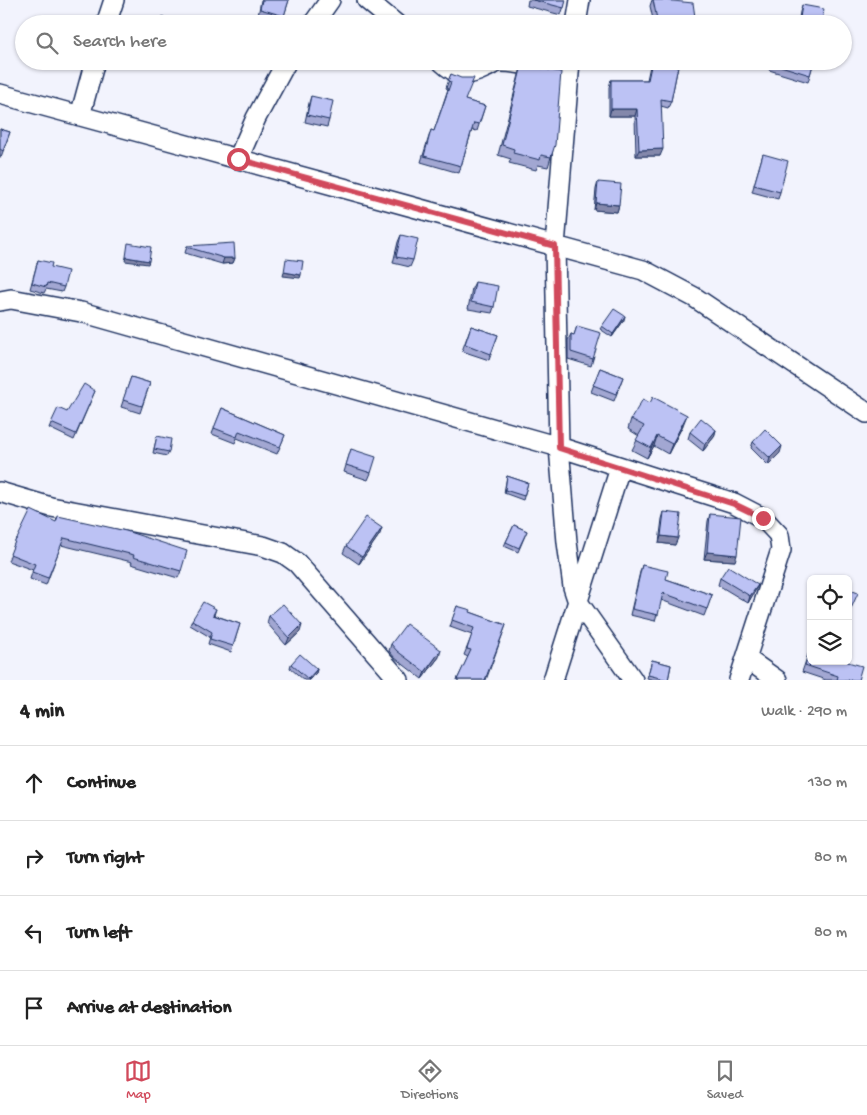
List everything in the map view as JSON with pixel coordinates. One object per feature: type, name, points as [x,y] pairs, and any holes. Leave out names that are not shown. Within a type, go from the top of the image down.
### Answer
[{"type":"street","points":[[109,15],[114,0]]},
{"type":"street","points":[[319,15],[330,0]]},
{"type":"street","points":[[367,0],[385,15]]},
{"type":"street","points":[[578,15],[580,0]]},
{"type":"street","points":[[80,116],[93,70]]},
{"type":"street","points":[[238,159],[256,118],[283,70]]},
{"type":"street","points":[[451,70],[461,75],[480,70]]},
{"type":"street","points":[[569,70],[555,246],[559,448],[570,560],[573,587],[578,602],[633,680]]},
{"type":"street","points":[[0,94],[643,270],[694,297],[867,413]]},
{"type":"street","points":[[0,301],[12,299],[81,312],[559,448],[734,504],[763,518],[779,535],[781,550],[740,680]]},
{"type":"street","points":[[553,680],[620,468]]},
{"type":"street","points":[[0,492],[52,507],[263,546],[283,553],[297,563],[399,680]]},
{"type":"street","points":[[747,659],[777,680]]},
{"type":"building","points":[[262,0],[289,0],[284,15],[260,9]]},
{"type":"building","points":[[533,0],[566,0],[564,8]]},
{"type":"building","points":[[653,0],[693,3],[695,15],[656,15]]},
{"type":"building","points":[[802,5],[824,9],[823,15],[800,15]]},
{"type":"building","points":[[521,70],[561,72],[555,145],[551,157],[541,155],[540,160],[513,153],[514,149],[502,145]]},
{"type":"building","points":[[650,70],[677,70],[671,101],[661,99],[663,149],[639,150],[637,109],[611,109],[611,80],[648,80]]},
{"type":"building","points":[[794,70],[811,70],[810,75]]},
{"type":"building","points":[[451,74],[461,78],[474,78],[465,100],[485,106],[479,124],[474,123],[461,166],[424,156],[431,130],[434,131],[451,82],[448,81]]},
{"type":"building","points":[[311,96],[333,101],[329,120],[307,115]]},
{"type":"building","points":[[0,129],[10,132],[3,151],[0,149]]},
{"type":"building","points":[[763,154],[788,161],[780,192],[754,185]]},
{"type":"building","points":[[598,182],[621,184],[619,205],[596,203]]},
{"type":"building","points":[[401,235],[418,239],[413,260],[396,257]]},
{"type":"building","points":[[128,243],[151,247],[149,261],[126,257]]},
{"type":"building","points":[[234,243],[235,258],[224,258],[187,247],[187,246]]},
{"type":"building","points":[[286,259],[303,261],[301,275],[284,272]]},
{"type":"building","points":[[38,260],[52,263],[51,267],[68,271],[64,287],[47,283],[46,287],[32,283]]},
{"type":"building","points":[[475,282],[498,286],[494,307],[471,302]]},
{"type":"building","points":[[614,309],[625,316],[613,334],[602,326]]},
{"type":"building","points":[[471,326],[498,335],[491,354],[465,344]]},
{"type":"building","points":[[577,326],[601,333],[593,359],[571,352],[571,334],[574,335]]},
{"type":"building","points":[[600,368],[623,377],[616,394],[593,385]]},
{"type":"building","points":[[131,377],[150,383],[142,406],[123,400]]},
{"type":"building","points":[[84,384],[95,391],[76,434],[51,423],[58,408],[67,412]]},
{"type":"building","points":[[653,397],[687,415],[672,444],[657,436],[651,448],[636,440],[644,426],[631,419],[643,399],[650,403]]},
{"type":"building","points":[[222,408],[285,435],[280,447],[239,431],[237,437],[214,428]]},
{"type":"building","points":[[701,418],[716,430],[705,444],[690,432]]},
{"type":"building","points":[[765,429],[782,446],[770,458],[753,442]]},
{"type":"building","points":[[157,436],[171,439],[169,452],[154,449]]},
{"type":"building","points":[[351,449],[376,457],[371,473],[346,465]]},
{"type":"building","points":[[507,476],[528,483],[524,496],[505,490]]},
{"type":"building","points":[[31,510],[56,522],[58,516],[126,531],[187,551],[181,571],[133,557],[134,555],[64,538],[48,578],[32,572],[35,564],[10,554]]},
{"type":"building","points":[[664,512],[681,514],[678,538],[661,536]]},
{"type":"building","points":[[710,514],[741,517],[737,555],[707,552]]},
{"type":"building","points":[[366,517],[382,528],[362,557],[346,546]]},
{"type":"building","points":[[514,525],[527,531],[519,548],[506,542]]},
{"type":"building","points":[[642,565],[668,571],[666,579],[712,595],[707,609],[663,593],[658,615],[632,609]]},
{"type":"building","points":[[728,566],[758,585],[750,596],[720,578]]},
{"type":"building","points":[[852,591],[858,593],[852,606]]},
{"type":"building","points":[[203,602],[216,609],[213,615],[240,624],[233,646],[210,639],[212,632],[192,620]]},
{"type":"building","points":[[283,604],[302,625],[289,638],[269,616]]},
{"type":"building","points":[[457,606],[506,625],[485,680],[457,680],[471,650],[467,649],[474,628],[452,620]]},
{"type":"building","points":[[406,624],[441,650],[425,672],[397,651],[391,644]]},
{"type":"building","points":[[300,654],[317,669],[308,679],[291,664]]},
{"type":"building","points":[[807,659],[807,665],[852,665],[852,663],[862,666],[858,680],[837,680],[838,676],[805,665]]},
{"type":"building","points":[[652,660],[671,665],[668,680],[648,675]]},
{"type":"route","points":[[238,159],[555,246],[559,448],[734,504],[763,518]]}]
